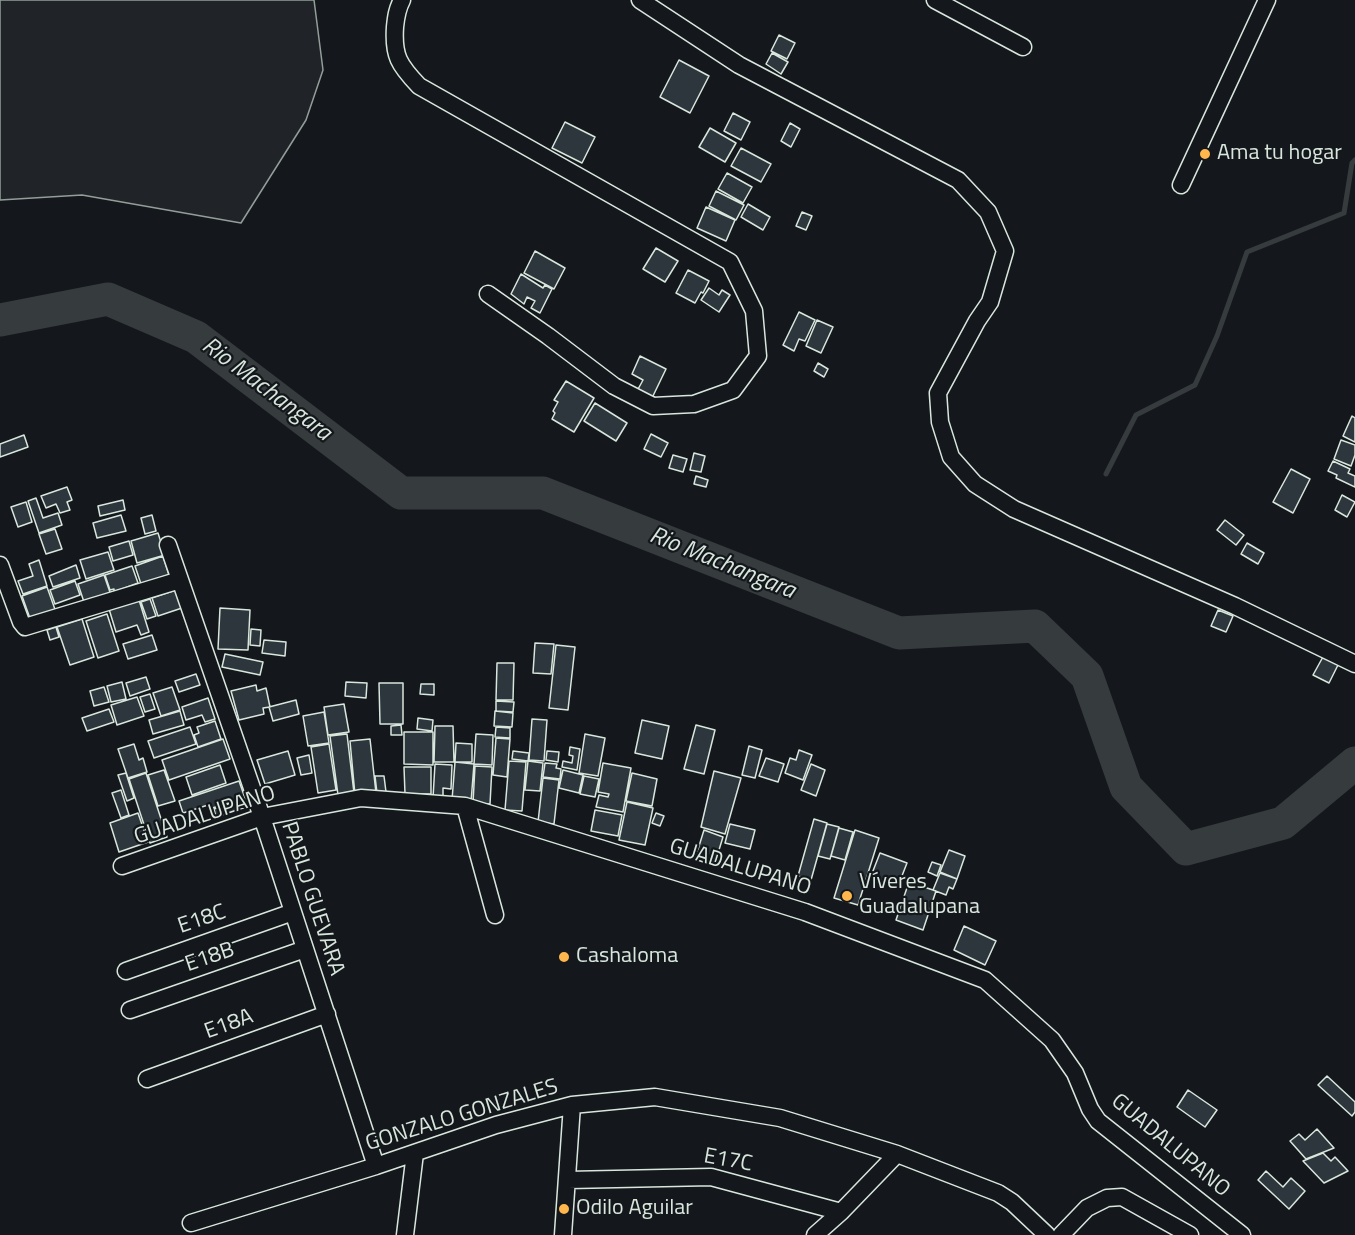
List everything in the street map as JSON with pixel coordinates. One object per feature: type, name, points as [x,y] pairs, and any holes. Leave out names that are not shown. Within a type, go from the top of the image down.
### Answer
[{"type":"street","points":[[402,0],[396,10],[393,48],[405,72],[419,86],[730,262],[754,311],[758,356],[733,390],[694,404],[653,406],[614,386],[488,294]]},
{"type":"street","points":[[640,0],[739,65],[958,180],[988,212],[1005,251],[990,303],[977,321],[938,393],[939,422],[951,457],[975,484],[1014,509],[1235,606],[1355,664]]},
{"type":"street","points":[[935,0],[1023,47]]},
{"type":"street","points":[[1181,185],[1267,0]]},
{"type":"street","name":"PABLO GUEVARA","points":[[168,545],[262,817],[376,1166]]},
{"type":"street","points":[[0,565],[21,622],[25,627],[180,580]]},
{"type":"street","name":"GUADALUPANO","points":[[122,866],[262,817],[361,798],[465,806],[805,912],[985,980],[1052,1040],[1075,1074],[1090,1109],[1098,1121],[1242,1235]]},
{"type":"street","points":[[465,806],[495,915]]},
{"type":"street","name":"E18C","points":[[126,971],[293,912]]},
{"type":"street","name":"E18B","points":[[130,1010],[305,949]]},
{"type":"street","name":"E18A","points":[[147,1078],[327,1014]]},
{"type":"street","name":"GONZALO GONZALES","points":[[191,1223],[376,1166],[496,1125],[572,1105],[655,1097],[780,1118],[897,1154],[998,1193],[1012,1202],[1047,1235]]},
{"type":"street","points":[[563,1235],[572,1105]]},
{"type":"street","points":[[405,1235],[415,1153]]},
{"type":"street","points":[[815,1235],[841,1212],[897,1154]]},
{"type":"street","name":"E17C","points":[[568,1180],[711,1177],[841,1212]]},
{"type":"street","points":[[1061,1235],[1088,1208],[1107,1198],[1122,1197],[1190,1235]]},
{"type":"shaded area","points":[[0,0],[314,0],[323,70],[306,120],[241,223],[82,195],[0,200]]},
{"type":"building","points":[[779,35],[795,43],[787,59],[771,51]]},
{"type":"building","points":[[772,53],[788,62],[781,74],[766,64]]},
{"type":"building","points":[[679,60],[709,76],[690,113],[660,97]]},
{"type":"building","points":[[733,113],[750,122],[741,140],[724,131]]},
{"type":"building","points":[[565,122],[595,137],[582,163],[552,148]]},
{"type":"building","points":[[790,123],[800,129],[791,147],[781,141]]},
{"type":"building","points":[[710,128],[736,143],[725,162],[699,147]]},
{"type":"building","points":[[741,148],[771,164],[761,182],[731,166]]},
{"type":"building","points":[[727,173],[752,187],[743,203],[718,189]]},
{"type":"building","points":[[716,191],[744,205],[736,220],[709,206]]},
{"type":"building","points":[[748,204],[770,217],[763,230],[741,217]]},
{"type":"building","points":[[706,207],[735,220],[726,241],[697,228]]},
{"type":"building","points":[[802,212],[812,216],[806,230],[796,226]]},
{"type":"building","points":[[656,248],[678,261],[665,282],[643,269]]},
{"type":"building","points":[[535,251],[565,268],[554,289],[524,273]]},
{"type":"building","points":[[688,270],[709,281],[695,303],[676,293]]},
{"type":"building","points":[[521,274],[543,288],[545,285],[552,289],[540,313],[531,308],[535,301],[527,297],[524,304],[511,294]]},
{"type":"building","points":[[709,288],[719,295],[722,290],[730,295],[719,312],[701,300]]},
{"type":"building","points":[[799,312],[815,320],[805,341],[799,339],[794,351],[783,345]]},
{"type":"building","points":[[817,320],[833,327],[821,353],[806,346]]},
{"type":"building","points":[[640,356],[666,369],[652,398],[637,391],[643,380],[632,374]]},
{"type":"building","points":[[818,363],[828,369],[824,377],[814,371]]},
{"type":"building","points":[[566,381],[594,398],[574,432],[552,419],[558,402],[554,400]]},
{"type":"building","points":[[595,403],[627,423],[616,441],[584,421]]},
{"type":"building","points":[[1352,416],[1355,418],[1355,442],[1343,436]]},
{"type":"building","points":[[651,434],[668,443],[661,457],[644,449]]},
{"type":"building","points":[[24,435],[28,447],[0,457],[0,444]]},
{"type":"building","points":[[1341,440],[1355,445],[1355,455],[1351,466],[1334,459]]},
{"type":"building","points":[[694,453],[705,456],[701,472],[690,470]]},
{"type":"building","points":[[673,455],[687,459],[683,472],[669,468]]},
{"type":"building","points":[[1333,461],[1350,469],[1348,473],[1355,476],[1355,487],[1336,478],[1337,475],[1328,471]]},
{"type":"building","points":[[1291,469],[1310,479],[1293,513],[1273,502]]},
{"type":"building","points":[[696,476],[708,480],[706,487],[694,484]]},
{"type":"building","points":[[67,487],[72,500],[67,502],[70,510],[60,513],[56,504],[46,508],[41,496]]},
{"type":"building","points":[[1342,495],[1355,502],[1347,517],[1335,510]]},
{"type":"building","points":[[36,498],[43,518],[58,513],[62,525],[39,533],[28,501]]},
{"type":"building","points":[[123,500],[125,510],[100,516],[98,506]]},
{"type":"building","points":[[26,502],[32,522],[18,527],[11,507]]},
{"type":"building","points":[[121,515],[126,531],[97,538],[93,523]]},
{"type":"building","points":[[152,515],[156,531],[145,534],[141,518]]},
{"type":"building","points":[[1225,520],[1244,535],[1236,545],[1217,530]]},
{"type":"building","points":[[55,529],[62,549],[46,554],[39,534]]},
{"type":"building","points":[[158,533],[165,555],[137,563],[131,541]]},
{"type":"building","points":[[129,541],[133,555],[113,561],[109,547]]},
{"type":"building","points":[[1247,543],[1264,553],[1258,564],[1241,554]]},
{"type":"building","points":[[108,552],[114,570],[86,579],[80,560]]},
{"type":"building","points":[[163,556],[169,575],[141,584],[135,566]]},
{"type":"building","points":[[39,560],[47,586],[23,594],[18,581],[33,576],[29,564]]},
{"type":"building","points":[[76,565],[80,578],[53,587],[49,576]]},
{"type":"building","points":[[132,566],[138,583],[114,592],[114,589],[110,590],[105,575]]},
{"type":"building","points":[[104,575],[112,598],[86,608],[78,584]]},
{"type":"building","points":[[75,581],[80,595],[55,604],[50,590]]},
{"type":"building","points":[[47,587],[57,615],[32,624],[22,596]]},
{"type":"building","points":[[176,590],[182,608],[158,616],[152,598]]},
{"type":"building","points":[[150,599],[156,616],[147,619],[141,602]]},
{"type":"building","points":[[139,600],[149,632],[141,635],[137,625],[116,632],[109,609]]},
{"type":"building","points":[[220,608],[250,610],[248,650],[218,649]]},
{"type":"building","points":[[1218,610],[1233,616],[1226,632],[1211,626]]},
{"type":"building","points":[[107,614],[119,651],[98,658],[86,621]]},
{"type":"building","points":[[82,619],[94,657],[70,665],[57,627]]},
{"type":"building","points":[[56,627],[59,637],[50,640],[47,630]]},
{"type":"building","points":[[251,629],[261,630],[260,646],[250,645]]},
{"type":"building","points":[[152,635],[157,650],[128,659],[123,644]]},
{"type":"building","points":[[264,640],[286,642],[285,656],[262,653]]},
{"type":"building","points":[[535,643],[554,644],[551,674],[533,673]]},
{"type":"building","points":[[556,645],[575,647],[568,710],[549,708]]},
{"type":"building","points":[[225,654],[263,662],[260,675],[222,667]]},
{"type":"building","points":[[1324,655],[1339,663],[1329,683],[1313,675]]},
{"type":"building","points":[[497,663],[514,663],[513,700],[496,700]]},
{"type":"building","points":[[196,674],[200,685],[179,692],[175,681]]},
{"type":"building","points":[[146,677],[150,689],[130,696],[126,683]]},
{"type":"building","points":[[122,682],[126,699],[111,702],[107,686]]},
{"type":"building","points":[[346,682],[367,683],[366,698],[345,696]]},
{"type":"building","points":[[379,683],[403,683],[403,724],[380,724]]},
{"type":"building","points":[[421,684],[434,684],[434,695],[420,694]]},
{"type":"building","points":[[256,685],[257,691],[266,688],[270,707],[263,708],[264,714],[239,720],[231,691]]},
{"type":"building","points":[[104,687],[109,702],[94,706],[90,691]]},
{"type":"building","points":[[172,687],[180,710],[161,716],[153,693]]},
{"type":"building","points":[[150,694],[155,709],[145,712],[140,697]]},
{"type":"building","points":[[137,697],[144,716],[117,725],[111,705]]},
{"type":"building","points":[[208,698],[215,719],[205,722],[202,715],[186,720],[182,707]]},
{"type":"building","points":[[296,700],[299,714],[273,721],[269,707]]},
{"type":"building","points":[[496,701],[514,702],[513,712],[496,711]]},
{"type":"building","points":[[344,704],[349,732],[328,735],[324,707]]},
{"type":"building","points":[[109,709],[114,722],[87,731],[82,718]]},
{"type":"building","points":[[180,711],[184,725],[153,734],[149,720]]},
{"type":"building","points":[[495,711],[513,713],[512,727],[494,726]]},
{"type":"building","points":[[324,712],[329,743],[308,746],[303,716]]},
{"type":"building","points":[[418,718],[433,720],[432,731],[417,729]]},
{"type":"building","points":[[532,719],[547,720],[544,761],[529,760]]},
{"type":"building","points":[[642,720],[669,726],[662,759],[635,753]]},
{"type":"building","points":[[215,721],[221,739],[198,747],[194,735],[199,733],[197,727]]},
{"type":"building","points":[[401,725],[402,735],[391,735],[391,726]]},
{"type":"building","points":[[696,725],[715,730],[704,774],[684,769]]},
{"type":"building","points":[[435,726],[453,726],[454,762],[434,762]]},
{"type":"building","points":[[190,727],[196,744],[154,758],[148,741]]},
{"type":"building","points":[[496,727],[510,728],[510,738],[495,737]]},
{"type":"building","points":[[404,732],[433,732],[433,765],[404,764]]},
{"type":"building","points":[[347,734],[354,793],[338,795],[330,736]]},
{"type":"building","points":[[476,734],[493,735],[492,765],[474,764]]},
{"type":"building","points":[[585,734],[605,738],[598,776],[579,773]]},
{"type":"building","points":[[496,738],[510,739],[507,777],[493,775]]},
{"type":"building","points":[[223,739],[230,759],[169,780],[162,760]]},
{"type":"building","points":[[370,739],[376,793],[355,795],[350,741]]},
{"type":"building","points":[[456,743],[472,744],[472,762],[455,762]]},
{"type":"building","points":[[134,744],[139,760],[143,758],[147,772],[128,778],[118,749]]},
{"type":"building","points":[[329,744],[336,790],[318,793],[311,747]]},
{"type":"building","points":[[749,746],[762,750],[755,778],[742,775]]},
{"type":"building","points":[[570,747],[580,749],[577,770],[562,767],[563,761],[572,763],[573,756],[569,755]]},
{"type":"building","points":[[799,750],[812,755],[803,780],[785,773],[790,758],[796,760]]},
{"type":"building","points":[[288,751],[295,775],[265,784],[257,760]]},
{"type":"building","points":[[513,751],[529,753],[528,761],[512,759]]},
{"type":"building","points":[[547,751],[559,752],[558,762],[546,760]]},
{"type":"building","points":[[309,755],[312,773],[301,775],[297,758]]},
{"type":"building","points":[[766,758],[784,764],[778,782],[759,776]]},
{"type":"building","points":[[509,761],[526,762],[522,811],[505,810]]},
{"type":"building","points":[[528,761],[543,763],[540,791],[525,790]]},
{"type":"building","points":[[455,762],[474,764],[471,802],[452,800]]},
{"type":"building","points":[[545,763],[557,764],[556,768],[561,769],[560,779],[543,777]]},
{"type":"building","points":[[603,763],[631,768],[623,812],[596,807],[599,795],[608,797],[609,794],[598,792]]},
{"type":"building","points":[[435,764],[452,765],[451,789],[443,788],[443,799],[433,798]]},
{"type":"building","points":[[811,764],[825,770],[816,796],[801,790]]},
{"type":"building","points":[[220,765],[226,783],[192,795],[186,777]]},
{"type":"building","points":[[475,766],[492,767],[490,804],[473,803]]},
{"type":"building","points":[[404,767],[431,767],[431,794],[405,794]]},
{"type":"building","points":[[164,770],[175,801],[158,806],[148,775]]},
{"type":"building","points":[[563,770],[583,775],[579,793],[559,788]]},
{"type":"building","points":[[714,771],[741,778],[725,834],[701,827]]},
{"type":"building","points":[[126,773],[134,798],[127,801],[118,775]]},
{"type":"building","points":[[146,773],[167,837],[150,843],[129,779]]},
{"type":"building","points":[[632,773],[657,779],[652,806],[626,801]]},
{"type":"building","points":[[375,776],[384,776],[386,792],[377,793]]},
{"type":"building","points":[[584,776],[599,779],[595,797],[580,794]]},
{"type":"building","points":[[543,778],[559,780],[554,824],[538,822]]},
{"type":"building","points":[[239,781],[245,798],[209,809],[208,805],[183,813],[179,801]]},
{"type":"building","points":[[121,790],[129,815],[121,818],[112,793]]},
{"type":"building","points":[[246,798],[249,806],[216,817],[214,809]]},
{"type":"building","points":[[627,802],[653,808],[645,845],[619,840]]},
{"type":"building","points":[[595,810],[622,815],[618,836],[591,831]]},
{"type":"building","points":[[138,813],[148,842],[119,852],[110,823]]},
{"type":"building","points":[[656,813],[664,816],[660,826],[652,823]]},
{"type":"building","points":[[814,819],[827,823],[811,880],[798,876]]},
{"type":"building","points":[[730,824],[755,830],[750,849],[725,843]]},
{"type":"building","points":[[827,824],[839,827],[830,859],[818,856]]},
{"type":"building","points":[[839,828],[853,832],[845,860],[831,856]]},
{"type":"building","points":[[704,830],[723,837],[714,866],[695,859]]},
{"type":"building","points":[[855,830],[879,838],[858,905],[834,898]]},
{"type":"building","points":[[949,850],[965,856],[957,879],[940,872]]},
{"type":"building","points":[[880,853],[907,863],[898,886],[871,876]]},
{"type":"building","points":[[932,862],[941,865],[937,876],[928,872]]},
{"type":"building","points":[[940,873],[957,879],[953,889],[949,887],[946,895],[933,890]]},
{"type":"building","points":[[909,882],[936,891],[923,930],[896,920]]},
{"type":"building","points":[[964,926],[996,941],[985,965],[954,950]]},
{"type":"building","points":[[1327,1076],[1355,1102],[1355,1112],[1352,1116],[1318,1085]]},
{"type":"building","points":[[1188,1090],[1217,1110],[1205,1127],[1177,1107]]},
{"type":"building","points":[[1317,1129],[1334,1148],[1306,1159],[1290,1141],[1299,1134],[1305,1140]]},
{"type":"building","points":[[1323,1153],[1331,1161],[1335,1157],[1348,1171],[1324,1183],[1303,1161]]},
{"type":"building","points":[[1266,1171],[1283,1187],[1291,1178],[1305,1191],[1289,1209],[1258,1180]]},
{"type":"waterway","points":[[1106,474],[1136,415],[1195,385],[1217,336],[1247,252],[1344,213],[1352,163],[1355,160]]},
{"type":"waterway","name":"Rio Machangara","points":[[0,320],[108,299],[196,337],[401,493],[543,493],[899,633],[1035,626],[1087,676],[1126,787],[1186,849],[1283,823],[1355,763]]},
{"type":"place","name":"Ama tu hogar","points":[[1205,154]]},
{"type":"place","name":"Víveres Guadalupana","points":[[847,896]]},
{"type":"place","name":"Cashaloma","points":[[564,957]]},
{"type":"place","name":"Odilo Aguilar","points":[[564,1209]]}]
